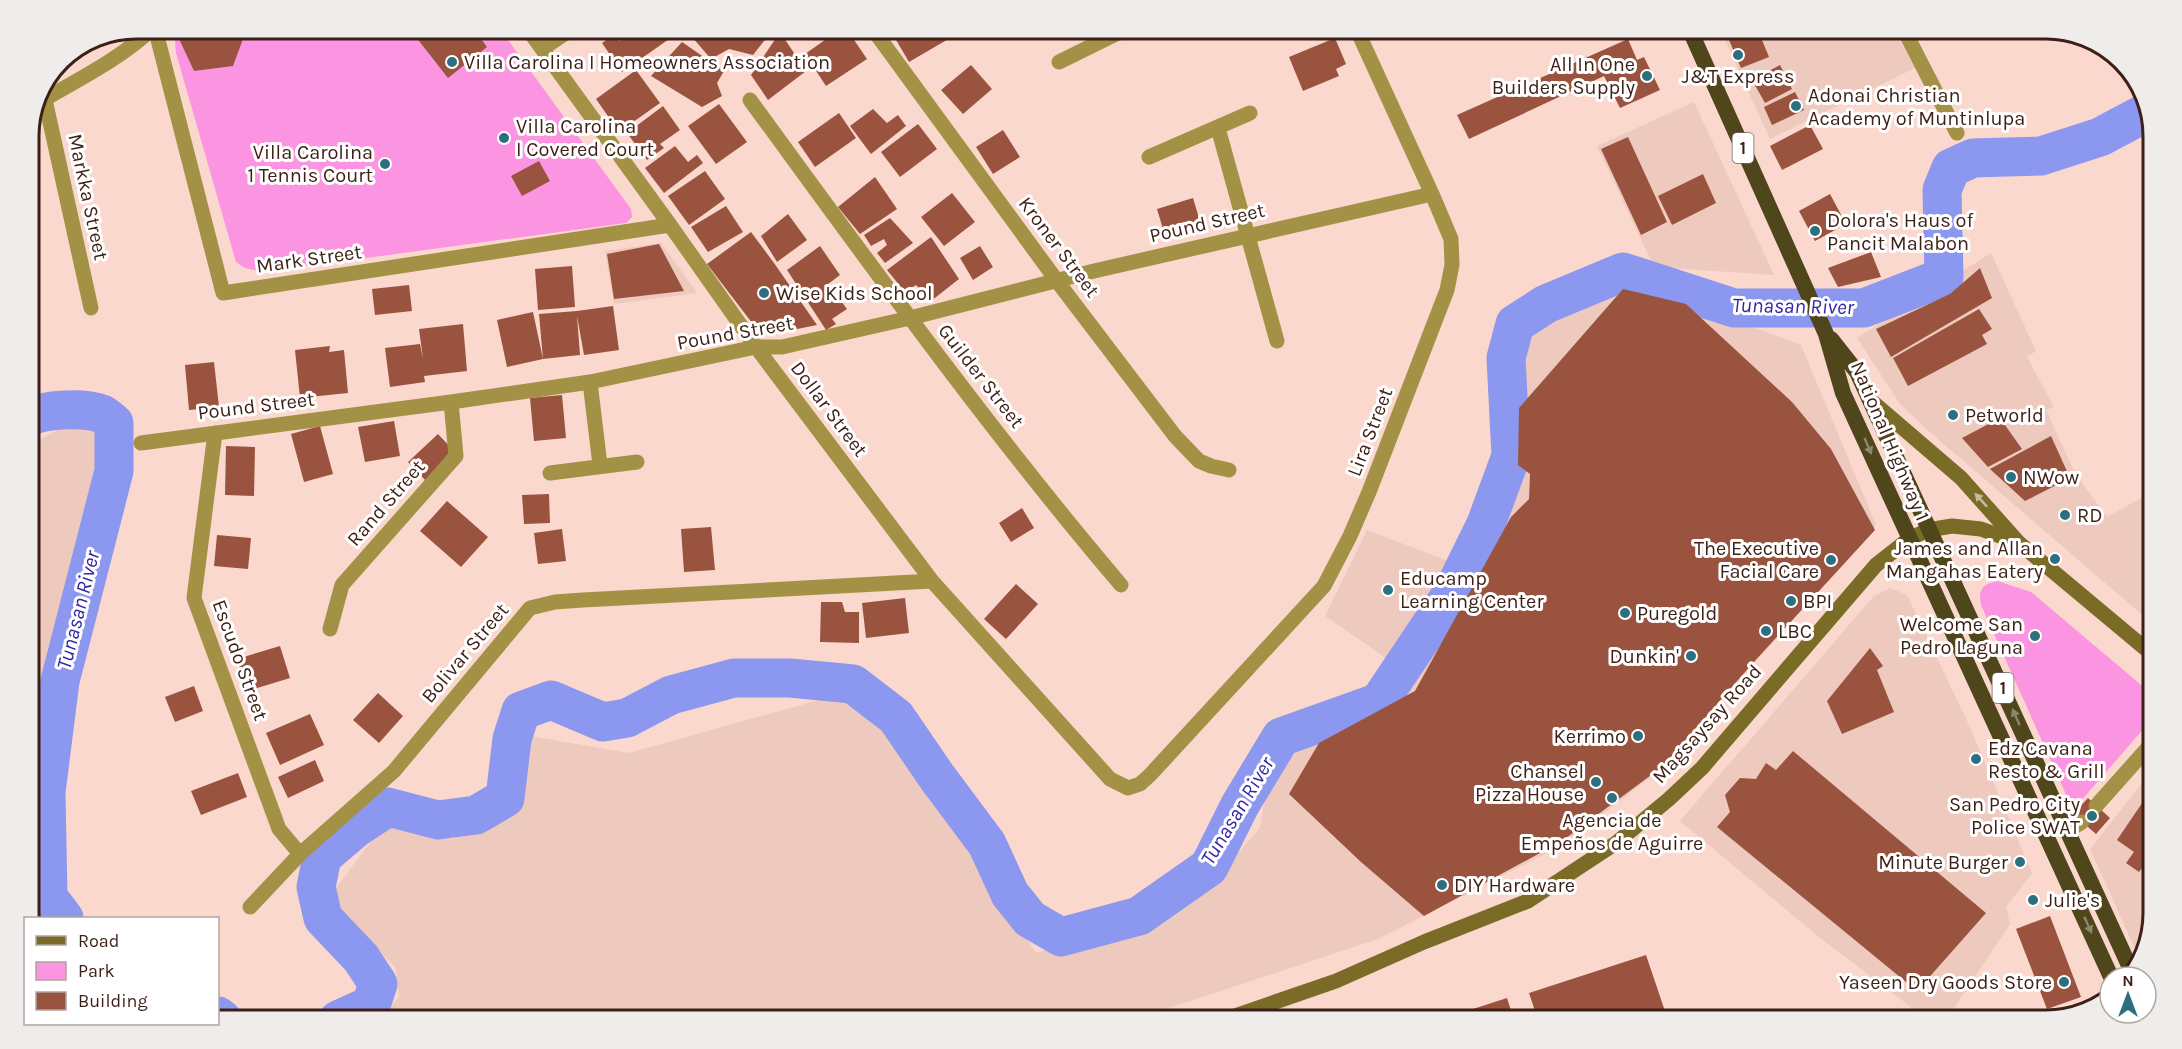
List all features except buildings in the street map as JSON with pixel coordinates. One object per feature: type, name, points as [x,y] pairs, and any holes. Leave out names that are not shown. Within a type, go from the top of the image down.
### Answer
[{"type":"highway","name":"1","points":[[1694,39],[1826,334]]},
{"type":"highway","name":"National Highway 1","points":[[1826,334],[1857,372],[2128,964]]},
{"type":"highway","name":"National Highway 1","points":[[1826,334],[1843,393],[2106,965]]},
{"type":"main road","points":[[1869,399],[1961,478],[2019,543],[2143,647]]},
{"type":"main road","name":"Magsaysay Road","points":[[1252,1010],[1336,981],[1424,942],[1528,902],[1616,843],[1702,768],[1876,565],[1909,539],[1929,530],[1952,526],[1981,529],[2019,543]]},
{"type":"street","points":[[48,95],[112,60],[142,39]]},
{"type":"street","name":"Mark Street","points":[[157,39],[223,293],[670,225]]},
{"type":"street","name":"Dollar Street","points":[[534,39],[756,347],[932,581],[1110,779],[1128,788]]},
{"type":"street","points":[[542,49],[557,39]]},
{"type":"street","name":"Kroner Street","points":[[880,39],[1057,281],[1175,436],[1199,461],[1229,470]]},
{"type":"street","points":[[1059,62],[1106,39]]},
{"type":"street","name":"Lira Street","points":[[1128,788],[1140,784],[1150,775],[1324,586],[1369,492],[1447,290],[1452,265],[1451,239],[1361,39]]},
{"type":"street","points":[[1909,39],[1957,133]]},
{"type":"street","name":"Markka Street","points":[[46,100],[91,308]]},
{"type":"street","name":"Guilder Street","points":[[750,100],[910,318],[1067,522],[1121,585]]},
{"type":"street","points":[[1149,157],[1250,114]]},
{"type":"street","points":[[1218,128],[1277,341]]},
{"type":"street","name":"Pound Street","points":[[141,442],[590,382],[756,347],[782,347],[1247,235],[1432,194]]},
{"type":"street","points":[[590,382],[600,465]]},
{"type":"street","name":"Rand Street","points":[[330,629],[342,585],[456,456],[451,402]]},
{"type":"street","name":"Escudo Street","points":[[215,433],[194,598],[279,829],[300,855]]},
{"type":"street","points":[[550,473],[637,462]]},
{"type":"street","name":"Bolivar Street","points":[[250,907],[300,855],[394,771],[530,608],[555,602],[583,600],[932,581]]},
{"type":"street","points":[[2097,806],[2143,753]]},
{"type":"street","points":[[2067,831],[2082,822]]},
{"type":"shaded area","name":"Adonai Christian Academy of Muntinlupa","points":[[1725,39],[1899,39],[1915,68],[1770,139]]},
{"type":"shaded area","points":[[1694,102],[1774,275],[1654,267],[1597,146]]},
{"type":"shaded area","points":[[661,243],[697,293],[614,304],[605,251]]},
{"type":"shaded area","points":[[1991,253],[2036,351],[2027,357],[2054,407],[2046,410],[2075,473],[2107,517],[2143,497],[2143,615],[1900,404],[1857,338]]},
{"type":"shaded area","points":[[1624,285],[1715,313],[1801,345],[1876,525],[1663,767],[1565,844],[1378,939],[1157,1010],[388,1010],[399,997],[396,968],[328,899],[383,825],[453,839],[516,803],[530,736],[629,753],[844,693],[877,712],[1036,953],[1156,919],[1210,886],[1260,828],[1267,784],[1311,734],[1403,693],[1502,534],[1516,472],[1520,365],[1535,324]]},
{"type":"shaded area","points":[[92,421],[104,429],[76,548],[70,592],[48,647],[39,714],[39,440],[70,423]]},
{"type":"shaded area","name":"Educamp Learning Center","points":[[1367,530],[1453,563],[1396,665],[1325,616]]},
{"type":"shaded area","points":[[1890,588],[1907,595],[1968,723],[2032,873],[2006,907],[2010,924],[1953,1010],[1915,1010],[1819,937],[1680,821],[1873,597]]},
{"type":"shaded area","points":[[2143,782],[2143,913],[2141,932],[2136,950],[2090,849]]},
{"type":"shaded area","points":[[39,895],[51,917],[39,917]]},
{"type":"green space","points":[[175,39],[507,39],[631,209],[632,217],[626,223],[262,272],[245,268],[236,262],[176,53]]},
{"type":"green space","points":[[1997,581],[2031,592],[2143,687],[2143,730],[2073,810],[1981,605],[1982,588]]},
{"type":"waterway","name":"Tunasan River","points":[[360,1010],[371,1005],[378,984],[361,958],[323,918],[316,887],[322,857],[356,828],[388,807],[438,820],[476,815],[505,798],[512,739],[521,711],[551,700],[603,722],[627,718],[671,695],[734,678],[790,678],[853,684],[896,717],[987,844],[1010,894],[1030,919],[1061,937],[1139,916],[1209,867],[1240,805],[1281,737],[1379,702],[1452,593],[1486,524],[1511,456],[1506,358],[1515,324],[1546,304],[1623,272],[1734,308],[1864,308],[1944,277],[1942,190],[1951,168],[1973,158],[2041,156],[2100,137],[2141,115]]},
{"type":"waterway","name":"Tunasan River","points":[[39,414],[86,410],[102,414],[114,423],[114,471],[60,681],[46,792],[48,897],[63,917]]},
{"type":"place","name":"J&T Express","points":[[1738,55]]},
{"type":"place","name":"Villa Carolina I Homeowners Association","points":[[452,62]]},
{"type":"place","name":"All In One Builders Supply","points":[[1647,76]]},
{"type":"place","name":"Adonai Christian Academy of Muntinlupa","points":[[1796,106]]},
{"type":"place","name":"Villa Carolina I Covered Court","points":[[504,138]]},
{"type":"place","name":"Villa Carolina 1 Tennis Court","points":[[385,164]]},
{"type":"place","name":"Dolora's Haus of Pancit Malabon","points":[[1815,231]]},
{"type":"place","name":"Wise Kids School","points":[[764,293]]},
{"type":"place","name":"Petworld","points":[[1953,415]]},
{"type":"place","name":"NWow","points":[[2011,477]]},
{"type":"place","name":"RD","points":[[2065,515]]},
{"type":"place","name":"James and Allan Mangahas Eatery","points":[[2055,559]]},
{"type":"place","name":"The Executive Facial Care","points":[[1831,560]]},
{"type":"place","name":"Educamp Learning Center","points":[[1388,590]]},
{"type":"place","name":"BPI","points":[[1791,601]]},
{"type":"place","name":"Puregold","points":[[1625,613]]},
{"type":"place","name":"LBC","points":[[1766,631]]},
{"type":"place","name":"Welcome San Pedro Laguna","points":[[2035,636]]},
{"type":"place","name":"Dunkin'","points":[[1691,656]]},
{"type":"place","name":"Kerrimo","points":[[1638,736]]},
{"type":"place","name":"Edz Cavana Resto & Grill","points":[[1976,759]]},
{"type":"place","name":"Chansel Pizza House","points":[[1596,782]]},
{"type":"place","name":"Agencia de Empeños de Aguirre","points":[[1612,798]]},
{"type":"place","name":"San Pedro City Police SWAT","points":[[2092,816]]},
{"type":"place","name":"Minute Burger","points":[[2020,862]]},
{"type":"place","name":"DIY Hardware","points":[[1442,885]]},
{"type":"place","name":"Julie's","points":[[2033,900]]},
{"type":"place","name":"Yaseen Dry Goods Store","points":[[2064,982]]}]
